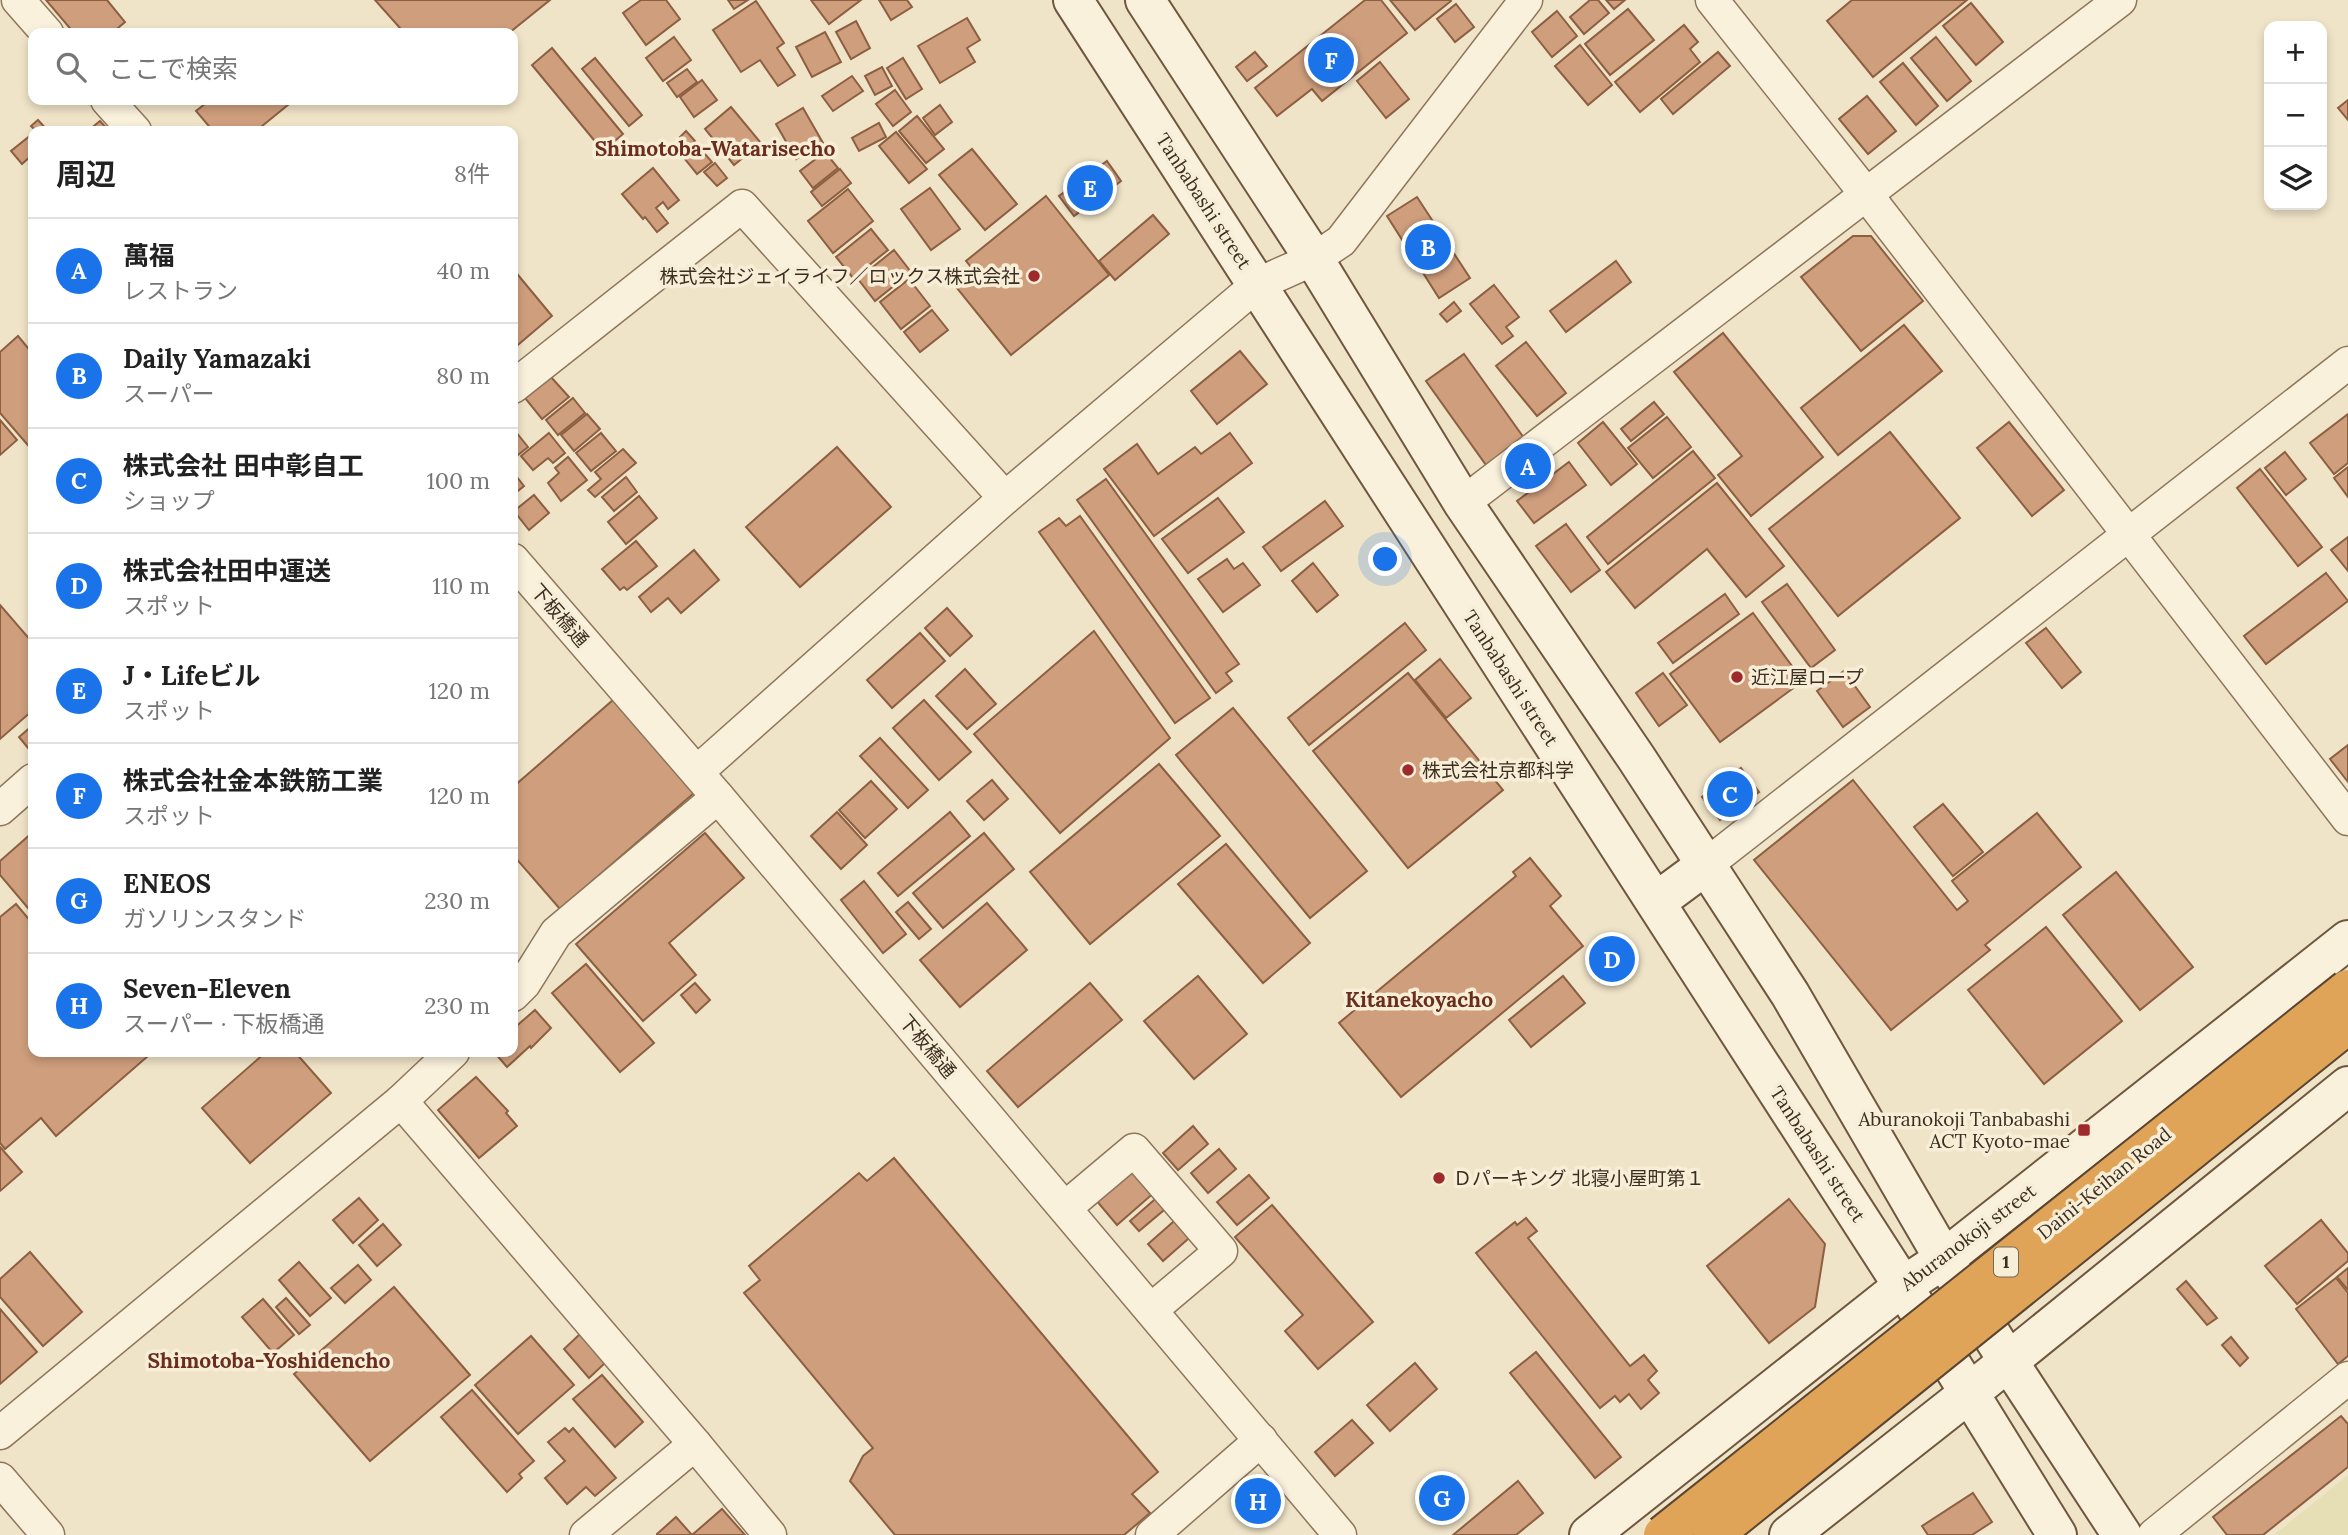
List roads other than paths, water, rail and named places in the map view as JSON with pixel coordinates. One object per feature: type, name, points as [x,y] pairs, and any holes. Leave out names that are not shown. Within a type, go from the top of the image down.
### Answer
[{"type":"highway","name":"Daini-Keihan Road","points":[[1663,1535],[2348,989]]},
{"type":"highway","name":"Daini-Keihan Road","points":[[1713,1535],[2348,1024]]},
{"type":"street","points":[[18,0],[43,28]]},
{"type":"street","name":"Tanbabashi street","points":[[1073,0],[1903,1286],[2057,1535]]},
{"type":"street","points":[[1145,0],[1314,259],[1463,503],[1637,759],[1790,994],[1944,1259],[2122,1535]]},
{"type":"street","points":[[696,772],[1005,498],[1258,284],[1314,259],[1340,240],[1526,0]]},
{"type":"street","points":[[1712,0],[1866,194],[2348,819]]},
{"type":"street","points":[[1418,533],[1463,503],[2120,0]]},
{"type":"street","points":[[112,105],[130,126]]},
{"type":"street","points":[[518,383],[742,206],[1005,498]]},
{"type":"street","points":[[1656,902],[2348,363]]},
{"type":"street","name":"下板橋通","points":[[518,566],[718,797],[1340,1535]]},
{"type":"street","points":[[0,809],[28,784]]},
{"type":"street","points":[[518,990],[556,933],[718,797]]},
{"type":"street","name":"Aburanokoji street","points":[[1589,1535],[1903,1286],[1944,1259],[2348,940]]},
{"type":"street","points":[[0,1433],[401,1101],[448,1057]]},
{"type":"street","points":[[1789,1535],[1968,1394],[2348,1086]]},
{"type":"street","points":[[401,1101],[770,1535]]},
{"type":"street","points":[[1065,1208],[1134,1150],[1221,1251],[1151,1310]]},
{"type":"street","points":[[2170,1530],[2348,1378]]},
{"type":"street","points":[[1152,1535],[1261,1440]]},
{"type":"street","points":[[586,1535],[695,1444]]},
{"type":"street","points":[[0,1479],[48,1535]]},
{"type":"place","name":"株式会社金本鉄筋工業","points":[[1331,60]]},
{"type":"place","name":"J・Lifeビル","points":[[1090,188]]},
{"type":"place","name":"Daily Yamazaki","points":[[1428,247]]},
{"type":"place","name":"株式会社ジェイライフ／ロックス株式会社","points":[[1034,276]]},
{"type":"place","name":"萬福","points":[[1528,466]]},
{"type":"place","name":"近江屋ロープ","points":[[1737,677]]},
{"type":"place","name":"株式会社京都科学","points":[[1408,770]]},
{"type":"place","name":"株式会社 田中彰自工","points":[[1730,794]]},
{"type":"place","name":"株式会社田中運送","points":[[1612,959]]},
{"type":"place","name":"Aburanokoji Tanbabashi ACT Kyoto-mae","points":[[2084,1130]]},
{"type":"place","name":"Ｄパーキング 北寝小屋町第１","points":[[1439,1178]]},
{"type":"place","name":"ENEOS","points":[[1442,1498]]},
{"type":"place","name":"Seven-Eleven","points":[[1258,1501]]},
{"type":"district","name":"Shimotoba-Watarisecho","points":[[715,149]]},
{"type":"district","name":"Kitanekoyacho","points":[[1419,1000]]},
{"type":"district","name":"Shimotoba-Yoshidencho","points":[[269,1361]]}]
